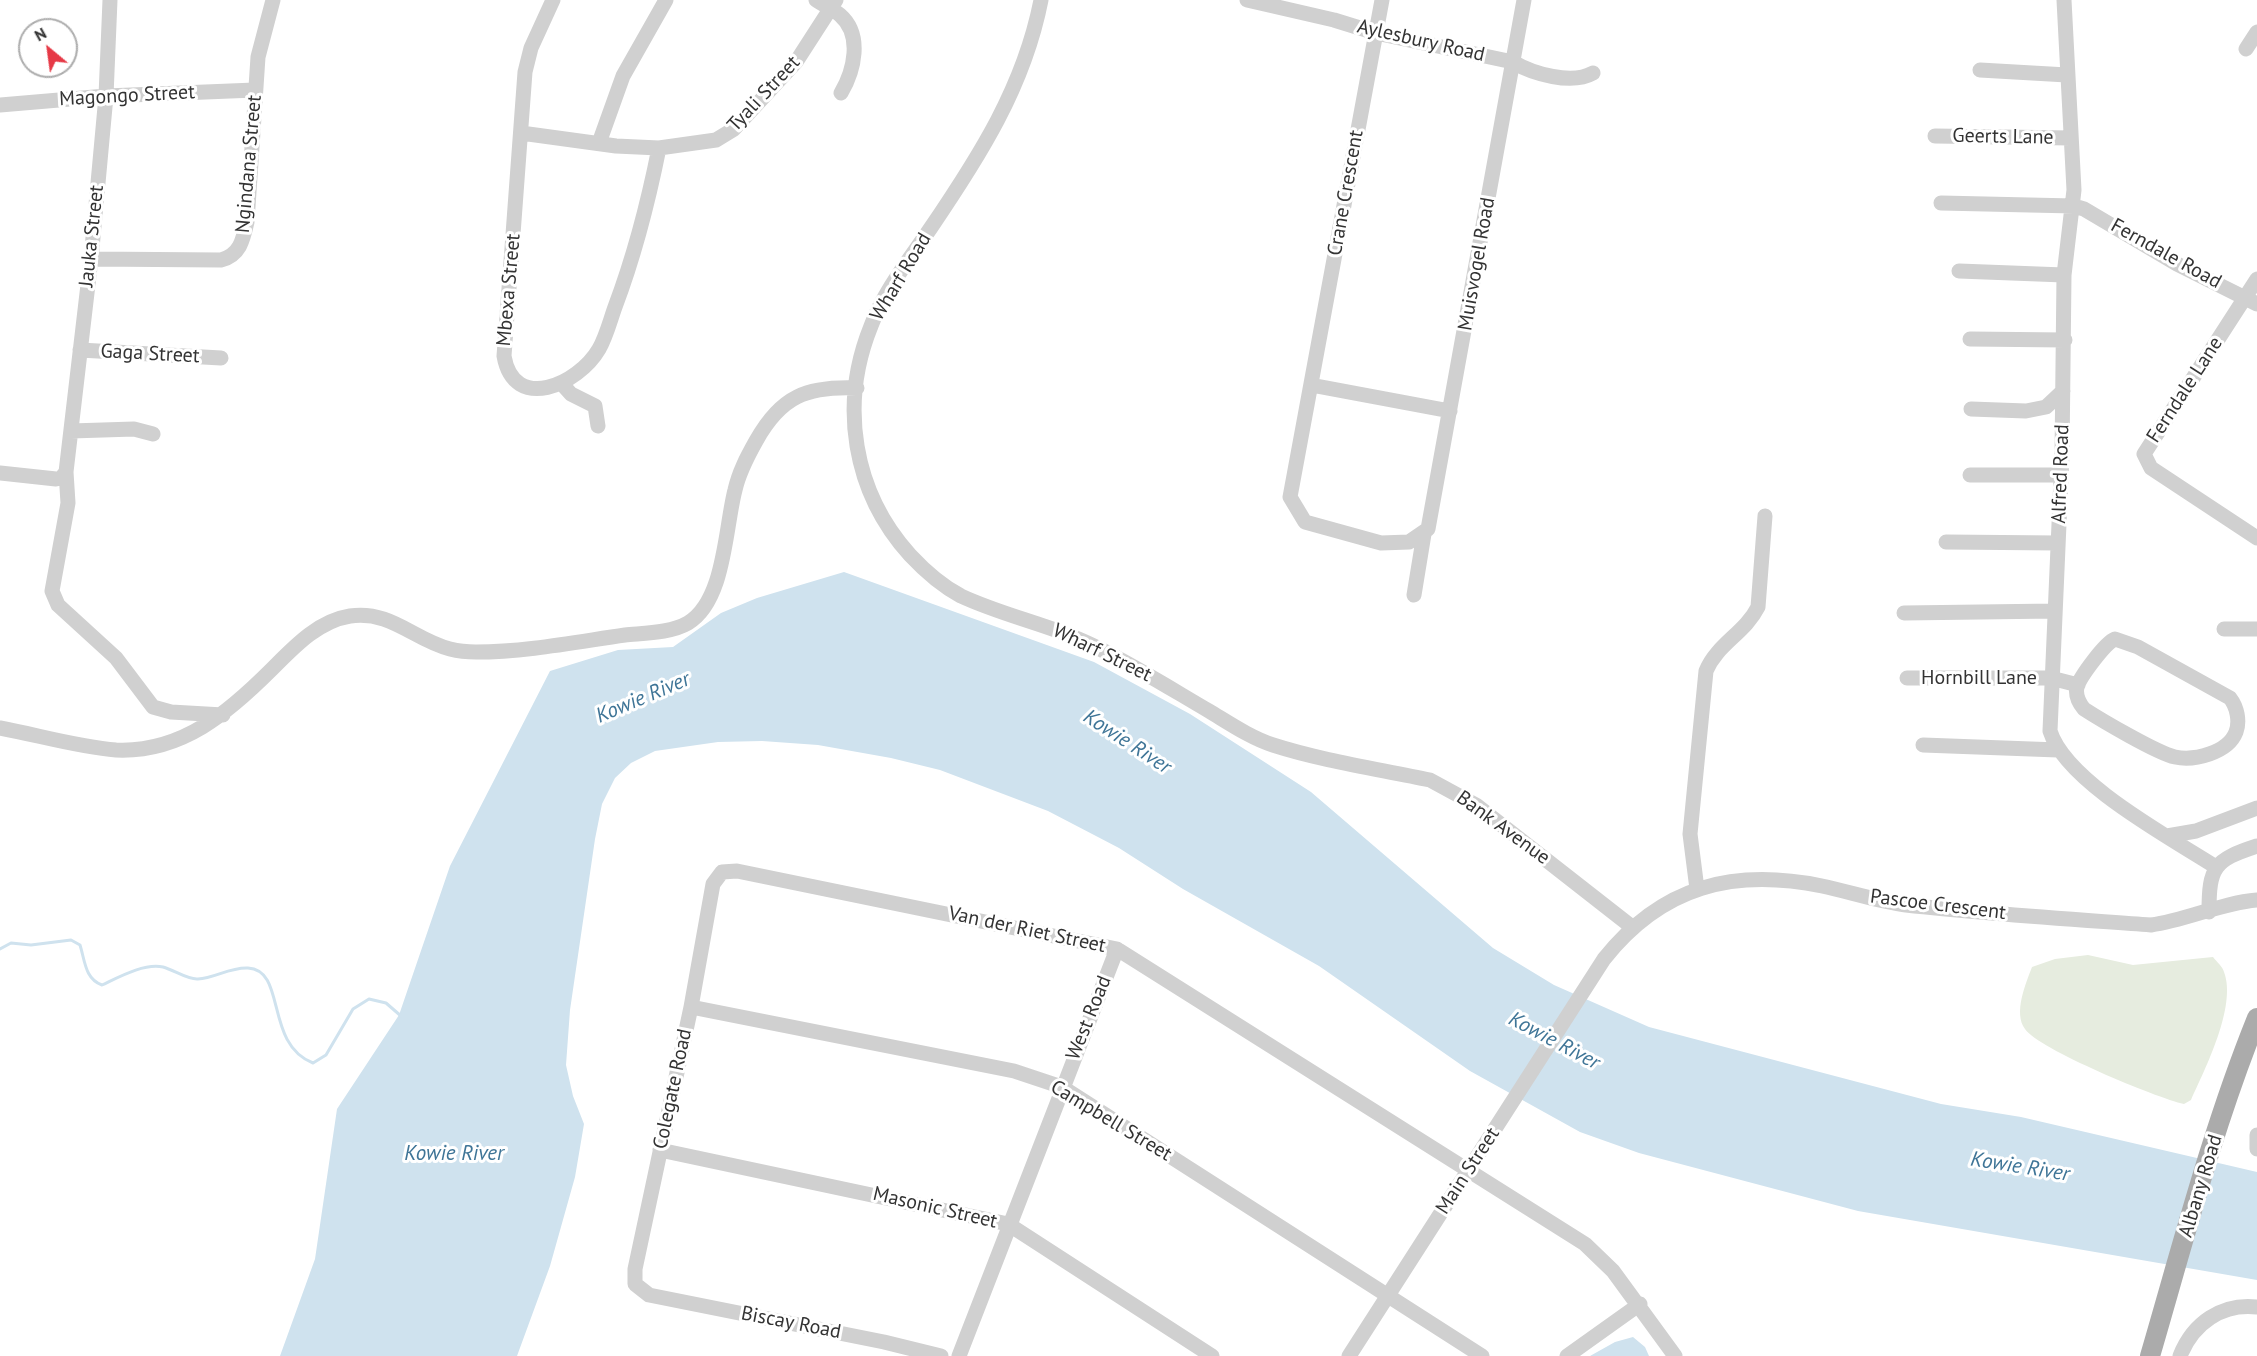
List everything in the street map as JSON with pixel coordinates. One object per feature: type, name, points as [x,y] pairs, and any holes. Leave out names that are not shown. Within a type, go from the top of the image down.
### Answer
[{"type":"main road","name":"Albany Road","points":[[2150,1356],[2213,1143],[2257,1018]]},
{"type":"street","name":"Jauka Street","points":[[110,0],[106,96],[91,259],[66,472],[68,503],[52,591],[57,605],[116,658],[153,707],[171,712],[223,715]]},
{"type":"street","name":"Ngindana Street","points":[[91,259],[221,260],[236,252],[243,241],[247,222],[255,90],[260,48],[273,0]]},
{"type":"street","name":"Mbexa Street","points":[[553,0],[528,58],[520,117],[521,133],[504,356],[509,374],[522,385],[554,387],[562,384]]},
{"type":"street","points":[[599,143],[623,76],[666,0]]},
{"type":"street","points":[[816,0],[833,5],[845,21],[854,47],[850,74],[841,93]]},
{"type":"street","name":"Wharf Road","points":[[944,585],[925,570],[896,538],[879,514],[864,482],[854,432],[857,388],[865,342],[876,313],[1002,117],[1025,61],[1041,0]]},
{"type":"street","name":"Aylesbury Road","points":[[1247,0],[1334,20],[1376,33],[1513,62],[1527,70],[1575,78],[1593,73]]},
{"type":"street","name":"Crane Crescent","points":[[1382,0],[1290,497],[1299,516],[1316,527],[1381,543],[1402,544],[1426,531]]},
{"type":"street","name":"Muisvogel Road","points":[[1414,595],[1450,411],[1524,0]]},
{"type":"street","name":"Alfred Road","points":[[2064,0],[2074,206],[2066,245],[2064,275],[2064,391],[2050,731],[2058,750],[2071,765],[2128,810],[2216,867]]},
{"type":"street","name":"Tyali Street","points":[[521,133],[658,148],[709,142],[729,133],[796,62],[833,5]]},
{"type":"street","points":[[2246,49],[2257,32]]},
{"type":"street","points":[[1980,70],[2067,75]]},
{"type":"street","name":"Magongo Street","points":[[0,105],[106,96],[255,90]]},
{"type":"street","name":"Geerts Lane","points":[[1935,136],[2071,138]]},
{"type":"street","points":[[598,426],[595,406],[571,394],[562,384],[589,363],[600,348],[635,254],[658,148]]},
{"type":"street","points":[[1941,202],[2074,206]]},
{"type":"street","name":"Ferndale Road","points":[[2074,206],[2102,218],[2177,264],[2251,300]]},
{"type":"street","points":[[1959,271],[2064,275]]},
{"type":"street","points":[[2251,300],[2257,279]]},
{"type":"street","name":"Ferndale Lane","points":[[2251,300],[2144,454],[2151,468],[2257,538]]},
{"type":"street","points":[[1970,339],[2065,340]]},
{"type":"street","name":"Gaga Street","points":[[80,350],[221,358]]},
{"type":"street","points":[[1311,385],[1450,411]]},
{"type":"street","points":[[0,728],[123,750],[178,739],[223,715],[239,703],[304,638],[345,617],[377,615],[398,623],[436,645],[474,652],[576,642],[687,624],[703,609],[713,591],[738,479],[763,429],[790,399],[804,392],[832,387],[857,388]]},
{"type":"street","points":[[1971,409],[2026,411],[2046,407],[2064,391]]},
{"type":"street","points":[[71,431],[134,429],[153,434]]},
{"type":"street","points":[[0,473],[56,479],[61,478],[66,472]]},
{"type":"street","points":[[1970,475],[2061,475]]},
{"type":"street","points":[[1697,889],[1690,834],[1706,671],[1711,658],[1751,620],[1758,607],[1765,516]]},
{"type":"street","points":[[1946,542],[2058,543]]},
{"type":"street","name":"Wharf Street","points":[[944,585],[959,595],[1059,630],[1098,648],[1253,736]]},
{"type":"street","points":[[1904,614],[2055,611]]},
{"type":"street","points":[[2224,628],[2257,629]]},
{"type":"street","points":[[2121,640],[2229,698],[2236,711],[2236,730],[2229,743],[2217,751],[2185,757],[2174,756],[2084,709],[2077,694],[2078,685],[2107,644],[2121,640]]},
{"type":"street","name":"Hornbill Lane","points":[[1907,678],[2051,678],[2078,685]]},
{"type":"street","name":"Bank Avenue","points":[[1253,736],[1271,744],[1442,786],[1476,805],[1632,927]]},
{"type":"street","points":[[1923,746],[2058,750]]},
{"type":"street","points":[[2167,836],[2196,831],[2257,808]]},
{"type":"street","points":[[2209,912],[2210,882],[2216,867],[2227,856],[2257,846]]},
{"type":"street","name":"Van der Riet Street","points":[[713,884],[722,872],[737,871],[1117,949],[1585,1244],[1614,1271],[1640,1304],[1675,1356]]},
{"type":"street","name":"Pascoe Crescent","points":[[1586,986],[1617,942],[1632,927],[1663,905],[1697,889],[1728,881],[1770,879],[1823,886],[1903,904],[2151,925],[2209,912],[2232,904],[2257,900]]},
{"type":"street","name":"Colegate Road","points":[[641,1291],[635,1284],[635,1269],[691,1007],[713,884]]},
{"type":"street","name":"West Road","points":[[959,1356],[1008,1224],[1117,949]]},
{"type":"street","name":"Main Street","points":[[1349,1356],[1586,986]]},
{"type":"street","name":"Campbell Street","points":[[691,1007],[1014,1071],[1062,1087],[1482,1356]]},
{"type":"street","points":[[2257,1135],[2257,1149]]},
{"type":"street","name":"Masonic Street","points":[[660,1150],[1008,1224],[1212,1356]]},
{"type":"street","name":"Biscay Road","points":[[641,1291],[649,1295],[884,1342],[941,1356]]},
{"type":"street","points":[[1567,1356],[1640,1304]]},
{"type":"street","points":[[2180,1356],[2188,1338],[2199,1325],[2235,1306],[2257,1307]]},
{"type":"shaded area","points":[[2088,955],[2133,965],[2213,957],[2221,966],[2227,986],[2223,1019],[2211,1055],[2191,1100],[2184,1104],[2125,1083],[2074,1060],[2034,1038],[2025,1029],[2020,1007],[2032,967],[2055,959]]},
{"type":"water","name":"Kowie River","points":[[844,572],[1094,662],[1190,714],[1311,792],[1493,948],[1554,985],[1649,1027],[1941,1104],[2021,1117],[2257,1172],[2257,1280],[1858,1211],[1639,1153],[1580,1132],[1470,1071],[1319,966],[1183,889],[1119,848],[1048,811],[940,770],[891,758],[818,745],[762,741],[718,742],[655,751],[631,763],[615,778],[602,804],[570,1010],[566,1065],[573,1096],[584,1124],[575,1177],[550,1266],[517,1356],[280,1356],[315,1259],[337,1109],[399,1015],[450,866],[550,671],[618,650],[673,647],[721,613],[757,598]]},
{"type":"water","points":[[1633,1337],[1645,1347],[1649,1356],[1590,1356],[1615,1342]]},
{"type":"waterway","points":[[0,949],[11,943],[31,945],[71,940],[80,945],[89,974],[102,985],[132,972],[156,966],[194,979],[241,968],[260,972],[268,981],[281,1025],[288,1040],[298,1054],[313,1063],[326,1055],[353,1009],[369,999],[386,1003],[401,1016]]}]
